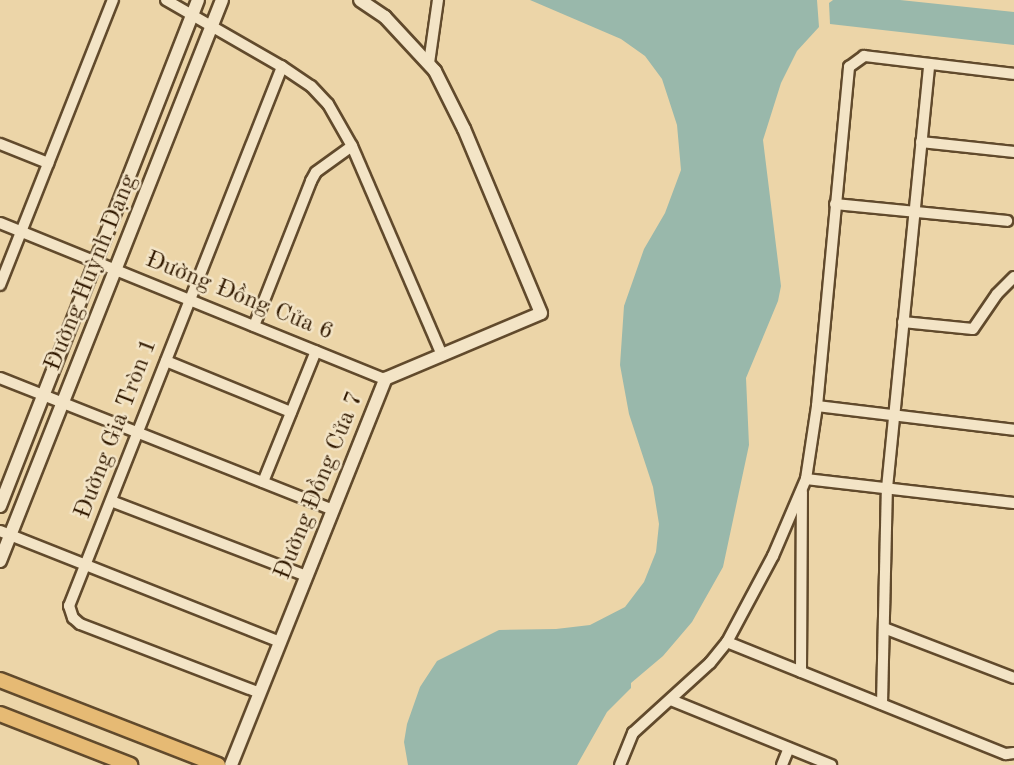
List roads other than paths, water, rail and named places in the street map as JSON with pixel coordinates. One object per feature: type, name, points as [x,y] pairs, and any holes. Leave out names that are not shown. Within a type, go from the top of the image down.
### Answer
[{"type":"main road","points":[[0,680],[218,765]]},
{"type":"main road","points":[[0,714],[130,765]]},
{"type":"street","points":[[0,285],[113,0]]},
{"type":"street","points":[[166,0],[282,67],[311,86],[328,104],[352,146],[442,355]]},
{"type":"street","name":"Đường Huỳnh Dạng","points":[[0,506],[198,0]]},
{"type":"street","name":"Đường Huỳnh Dạng","points":[[0,561],[5,533],[63,403],[222,0]]},
{"type":"street","points":[[360,0],[384,17],[429,63]]},
{"type":"street","points":[[429,63],[438,0]]},
{"type":"street","points":[[801,672],[804,483],[817,406],[849,67],[864,55],[1014,74]]},
{"type":"street","name":"Đường Đồng Cửa 7","points":[[231,765],[385,379],[541,313],[460,120],[429,63]]},
{"type":"street","points":[[882,704],[887,488],[929,64]]},
{"type":"street","name":"Đường Gia Tròn 1","points":[[260,693],[80,624],[73,618],[69,606],[282,67]]},
{"type":"street","points":[[921,142],[1014,152]]},
{"type":"street","points":[[0,144],[48,163]]},
{"type":"street","points":[[254,326],[311,180],[327,163],[352,146]]},
{"type":"street","points":[[835,204],[1007,221]]},
{"type":"street","name":"Đường Đồng Cửa 6","points":[[0,223],[385,379]]},
{"type":"street","points":[[904,322],[973,329],[997,294],[1014,277]]},
{"type":"street","points":[[263,482],[316,351]]},
{"type":"street","points":[[166,361],[291,412]]},
{"type":"street","points":[[0,378],[333,509]]},
{"type":"street","points":[[817,406],[1014,430]]},
{"type":"street","points":[[804,483],[887,488],[1014,503]]},
{"type":"street","points":[[620,765],[633,733],[710,663],[727,642],[773,556],[804,483]]},
{"type":"street","points":[[111,501],[306,576]]},
{"type":"street","points":[[5,533],[280,642]]},
{"type":"street","points":[[884,628],[1014,678]]},
{"type":"street","points":[[727,642],[1006,754],[1014,753]]},
{"type":"street","points":[[671,700],[831,765]]},
{"type":"street","points":[[782,765],[789,748]]}]
